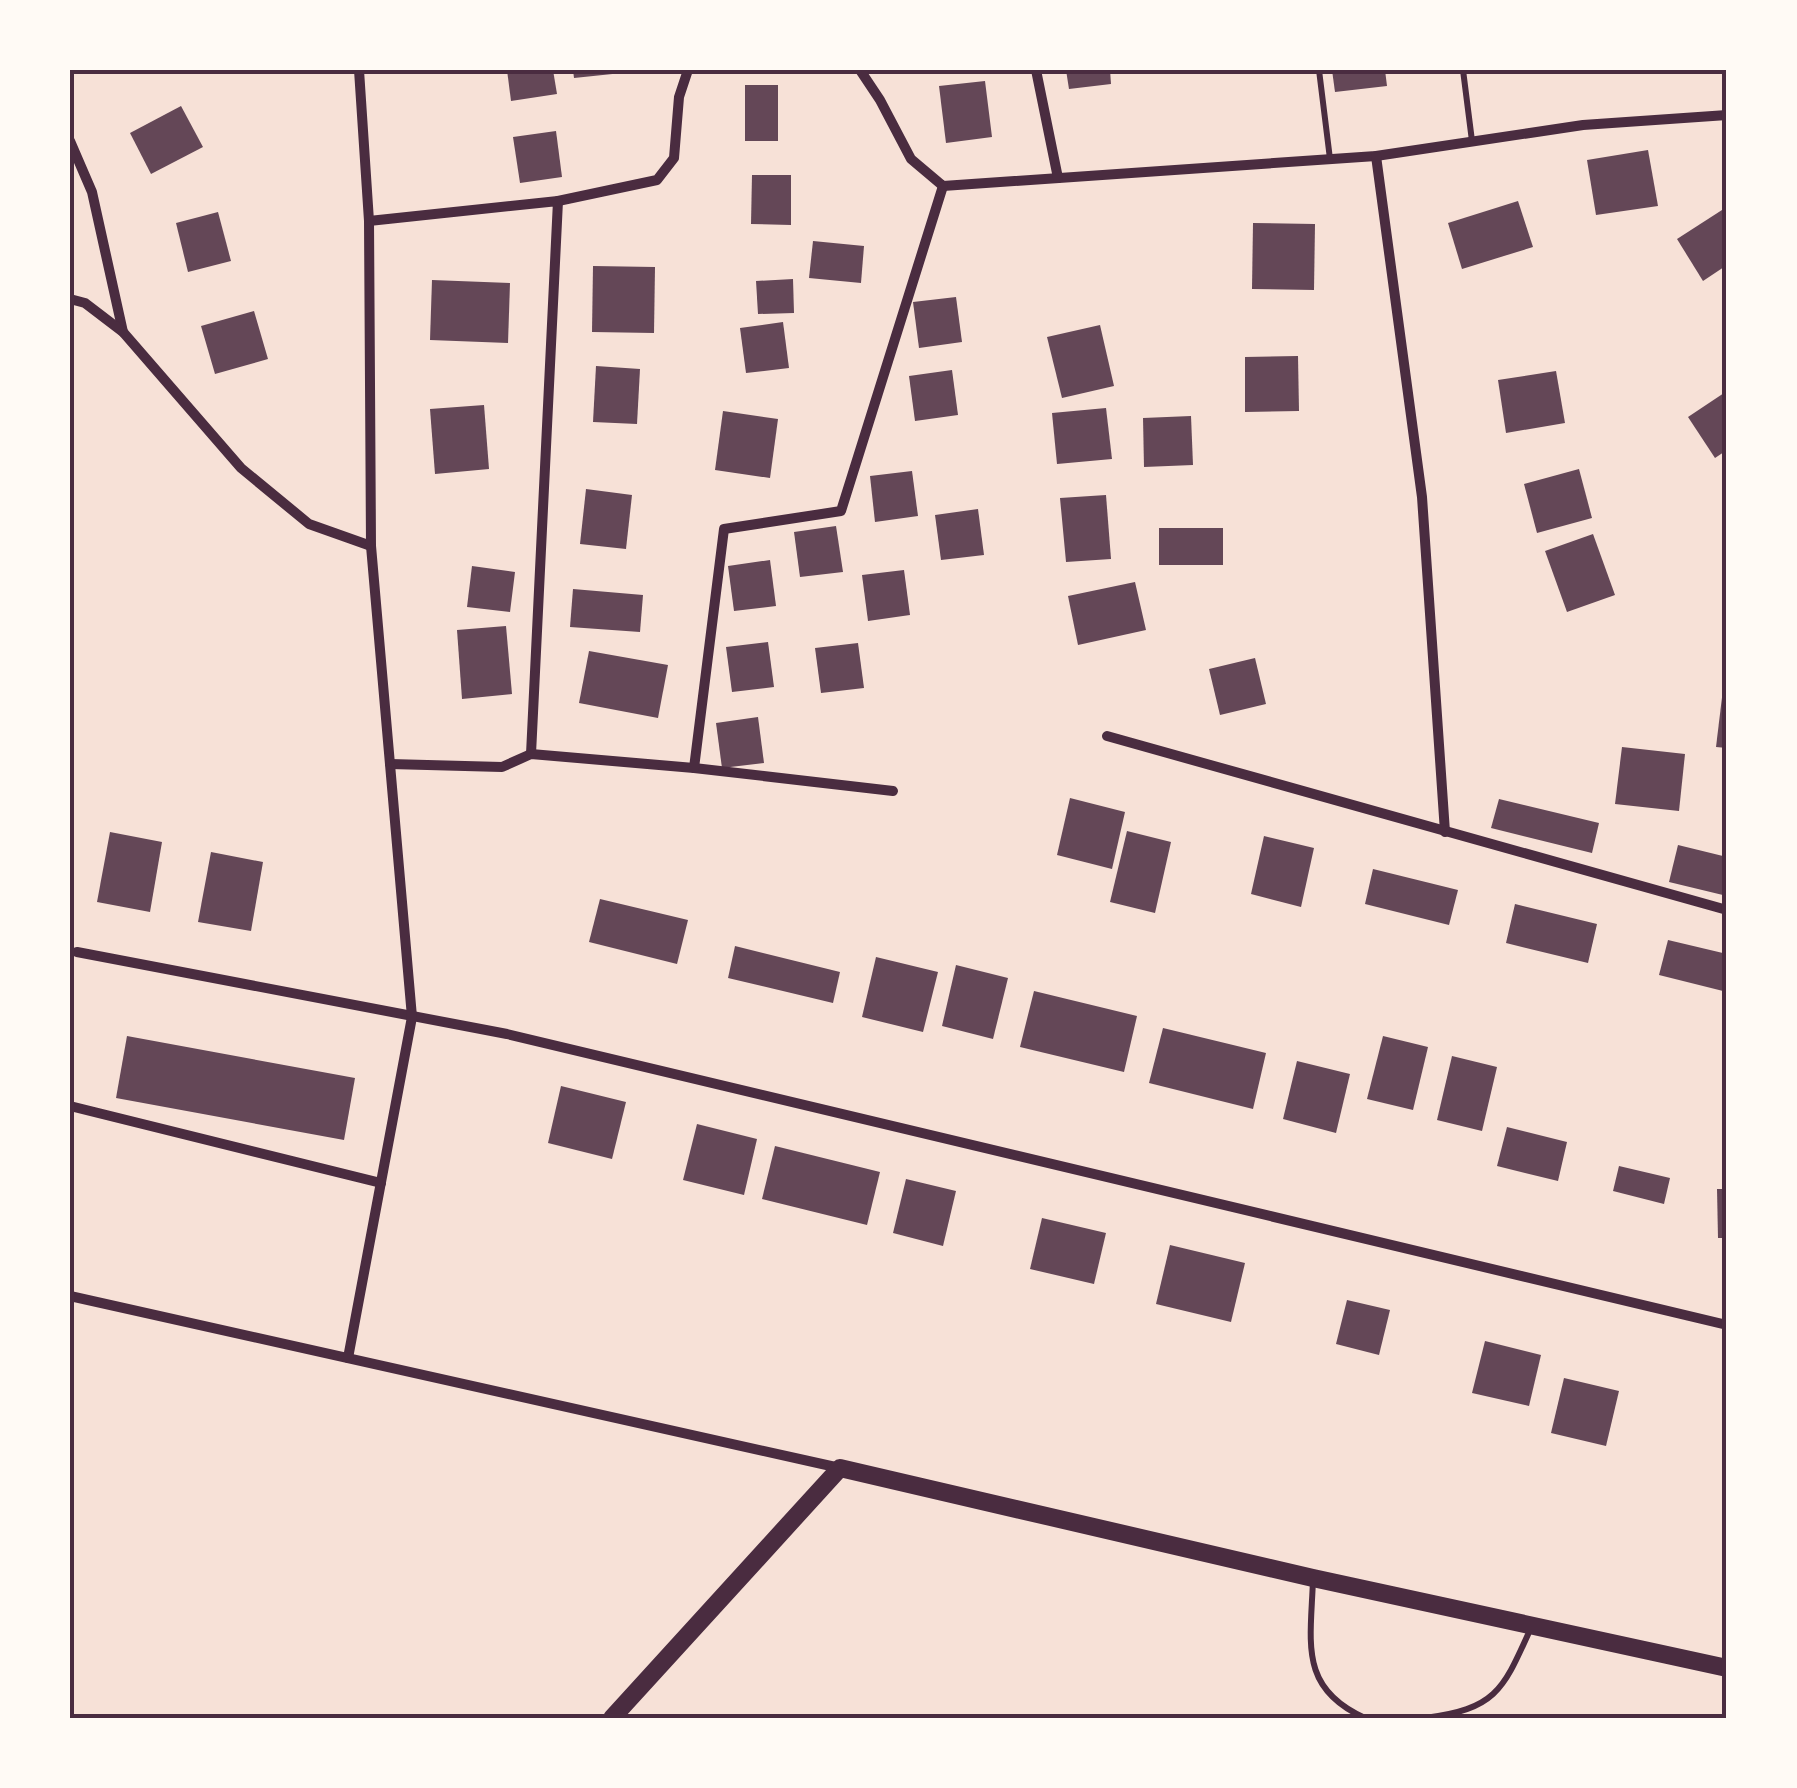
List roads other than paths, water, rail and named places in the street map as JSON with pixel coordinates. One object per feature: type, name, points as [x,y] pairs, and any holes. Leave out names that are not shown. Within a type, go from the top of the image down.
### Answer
[{"type":"main road","points":[[612,1718],[840,1468],[1312,1578],[1727,1668]]},
{"type":"street","points":[[348,1358],[412,1016],[372,546],[369,221],[359,70]]},
{"type":"street","points":[[369,221],[558,201],[658,180],[674,158],[679,97],[688,70]]},
{"type":"street","points":[[860,70],[911,159],[943,186],[1376,156],[1582,125],[1727,115]]},
{"type":"street","points":[[1036,70],[1058,178]]},
{"type":"street","points":[[70,140],[92,192],[124,332]]},
{"type":"street","points":[[1376,156],[1422,497],[1445,832]]},
{"type":"street","points":[[694,768],[724,529],[841,511],[943,186]]},
{"type":"street","points":[[532,754],[558,201]]},
{"type":"street","points":[[70,299],[85,302],[124,332],[242,468],[308,524],[372,546]]},
{"type":"street","points":[[1107,736],[1727,910]]},
{"type":"street","points":[[390,764],[502,767],[532,754],[893,791]]},
{"type":"street","points":[[77,952],[526,1038],[1727,1325]]},
{"type":"street","points":[[70,1106],[381,1183]]},
{"type":"street","points":[[70,1296],[840,1468]]},
{"type":"lane","points":[[1319,70],[1330,159]]},
{"type":"lane","points":[[1464,70],[1472,141]]},
{"type":"lane","points":[[1312,1578],[1311,1660],[1321,1686],[1340,1707],[1365,1718]]},
{"type":"lane","points":[[1425,1718],[1449,1715],[1486,1701],[1506,1684],[1533,1624]]}]
